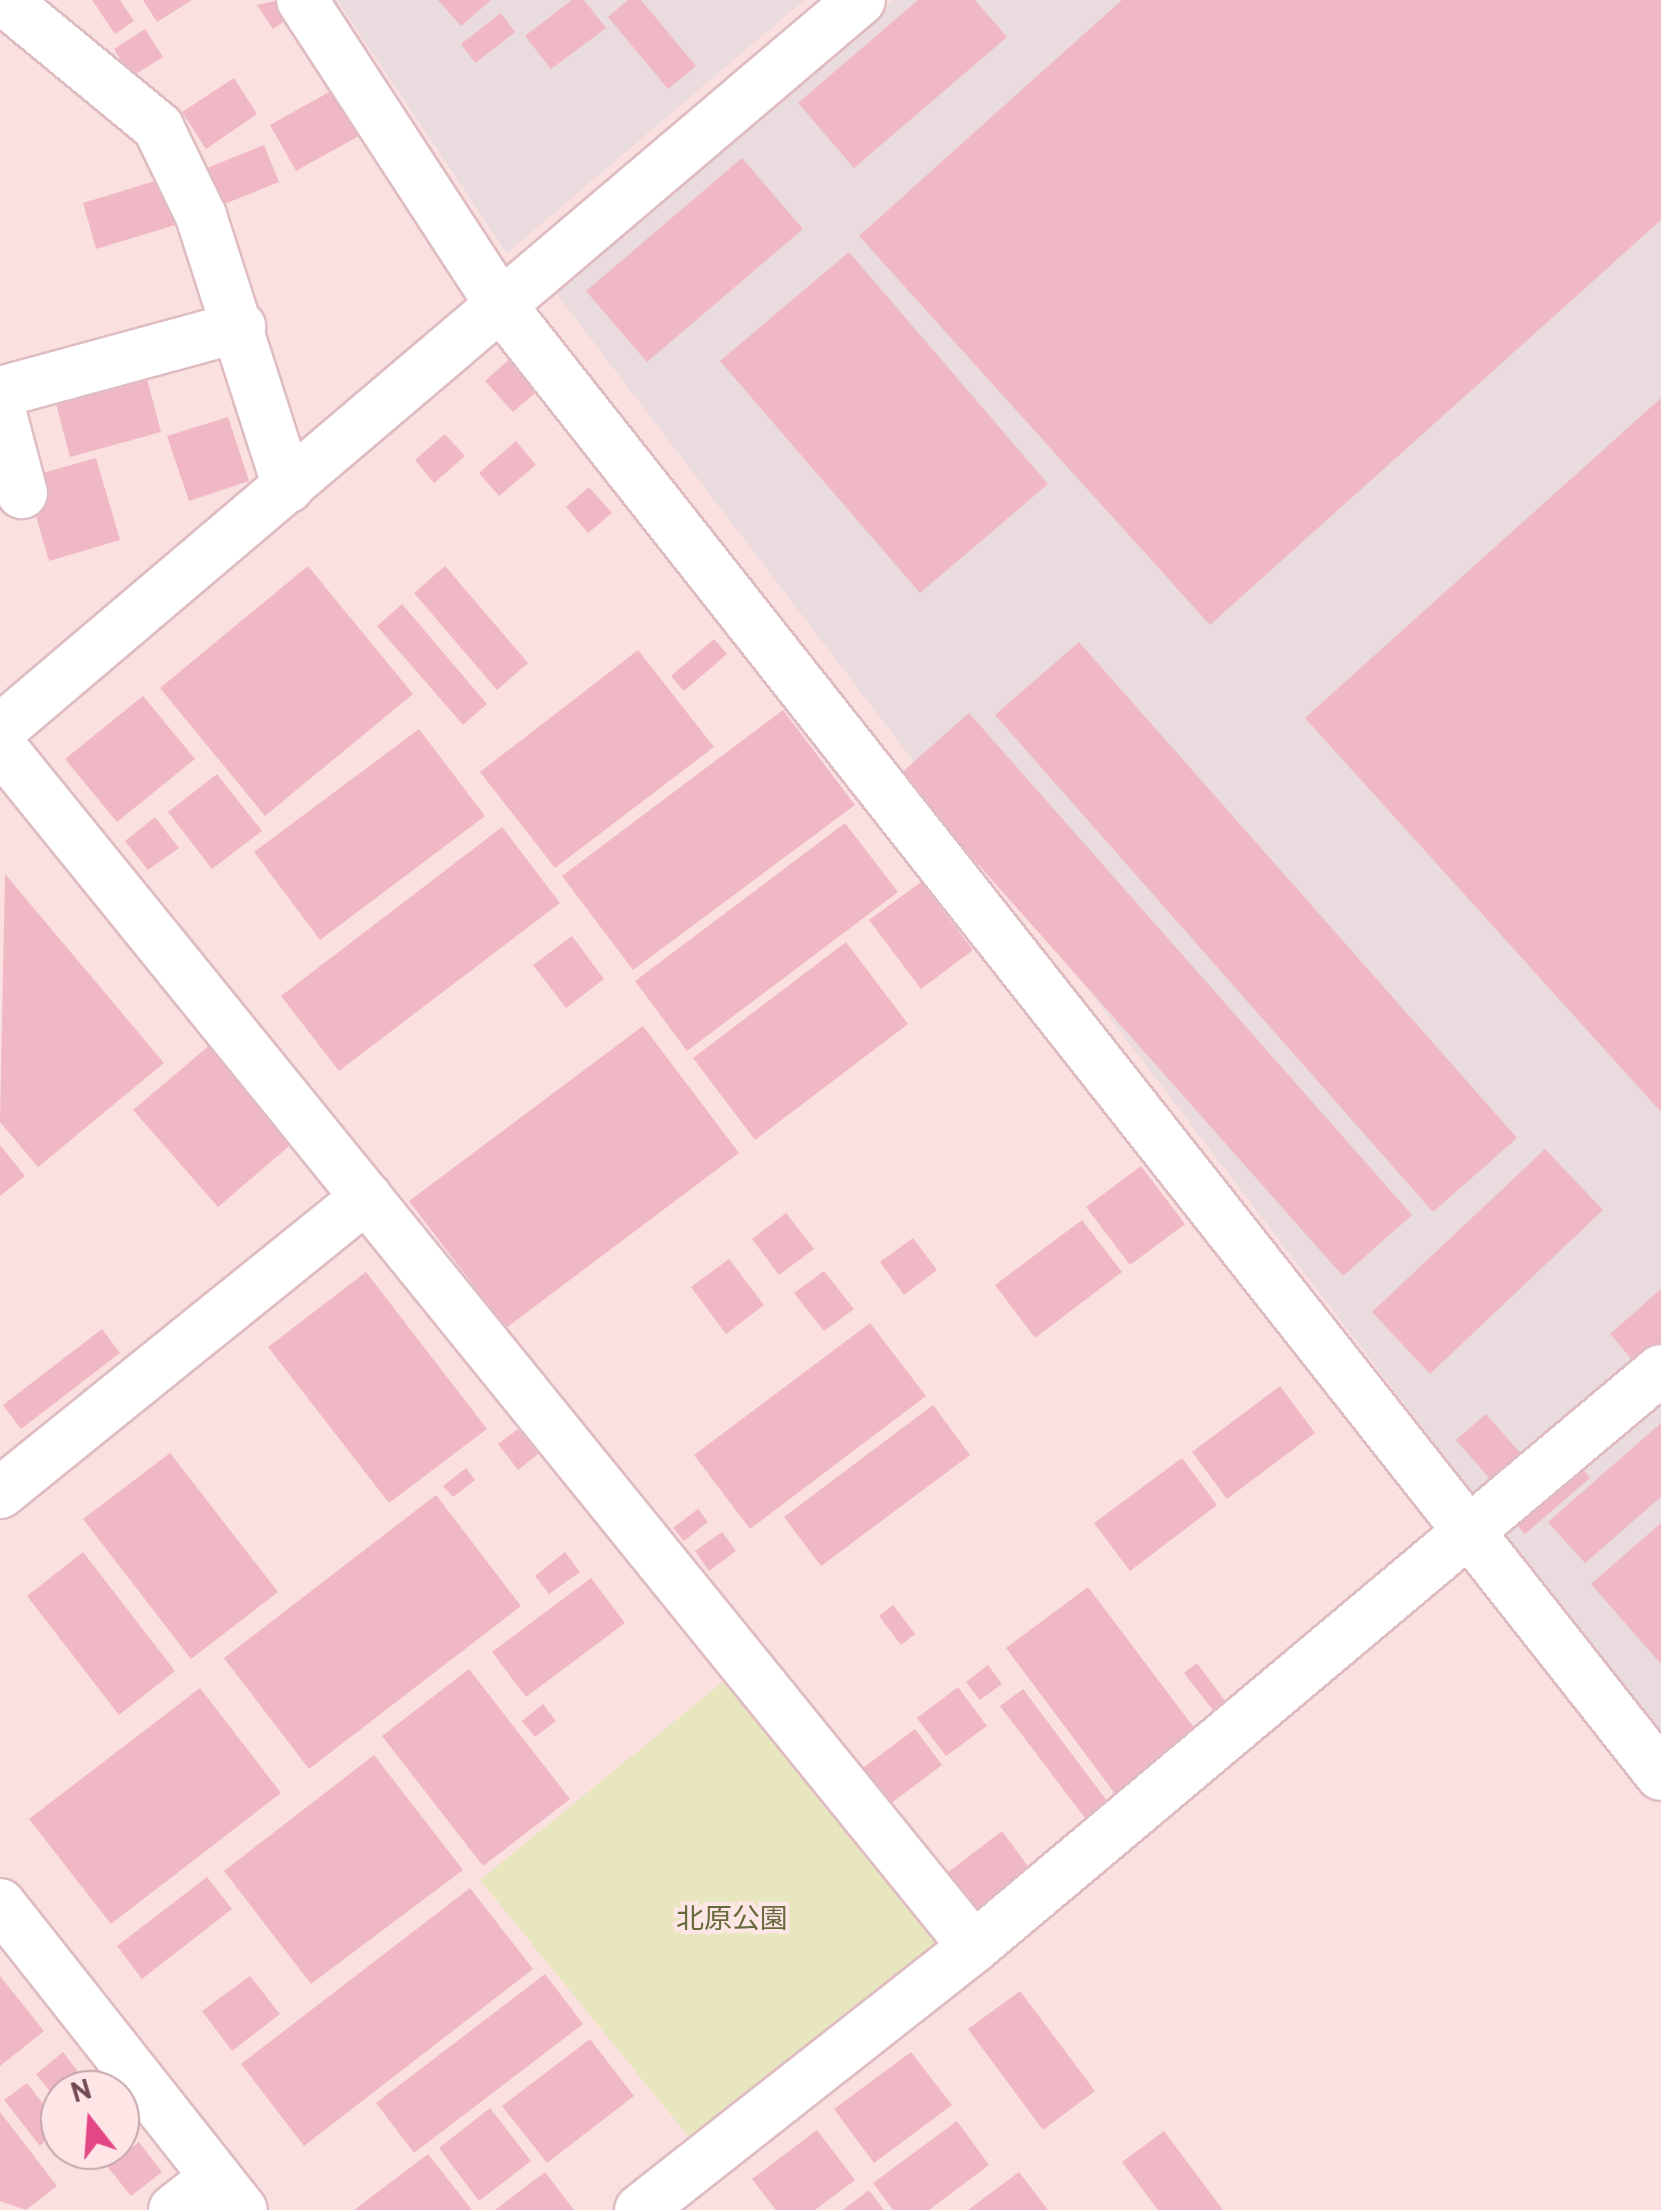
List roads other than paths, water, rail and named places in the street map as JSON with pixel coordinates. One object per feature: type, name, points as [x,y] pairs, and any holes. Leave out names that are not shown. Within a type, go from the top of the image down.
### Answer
[{"type":"street","points":[[4,0],[158,127],[240,328],[288,487]]},
{"type":"street","points":[[302,0],[502,307],[1661,1775]]},
{"type":"street","points":[[0,730],[860,0]]},
{"type":"street","points":[[0,392],[240,328]]},
{"type":"street","points":[[0,410],[22,493]]},
{"type":"street","points":[[0,746],[974,1947]]},
{"type":"street","points":[[0,1494],[366,1197]]},
{"type":"street","points":[[640,2210],[974,1947],[1472,1534],[1661,1370]]},
{"type":"street","points":[[0,1904],[229,2193],[174,2210]]},
{"type":"park label","name":"北原公園","points":[[732,1921]]}]
